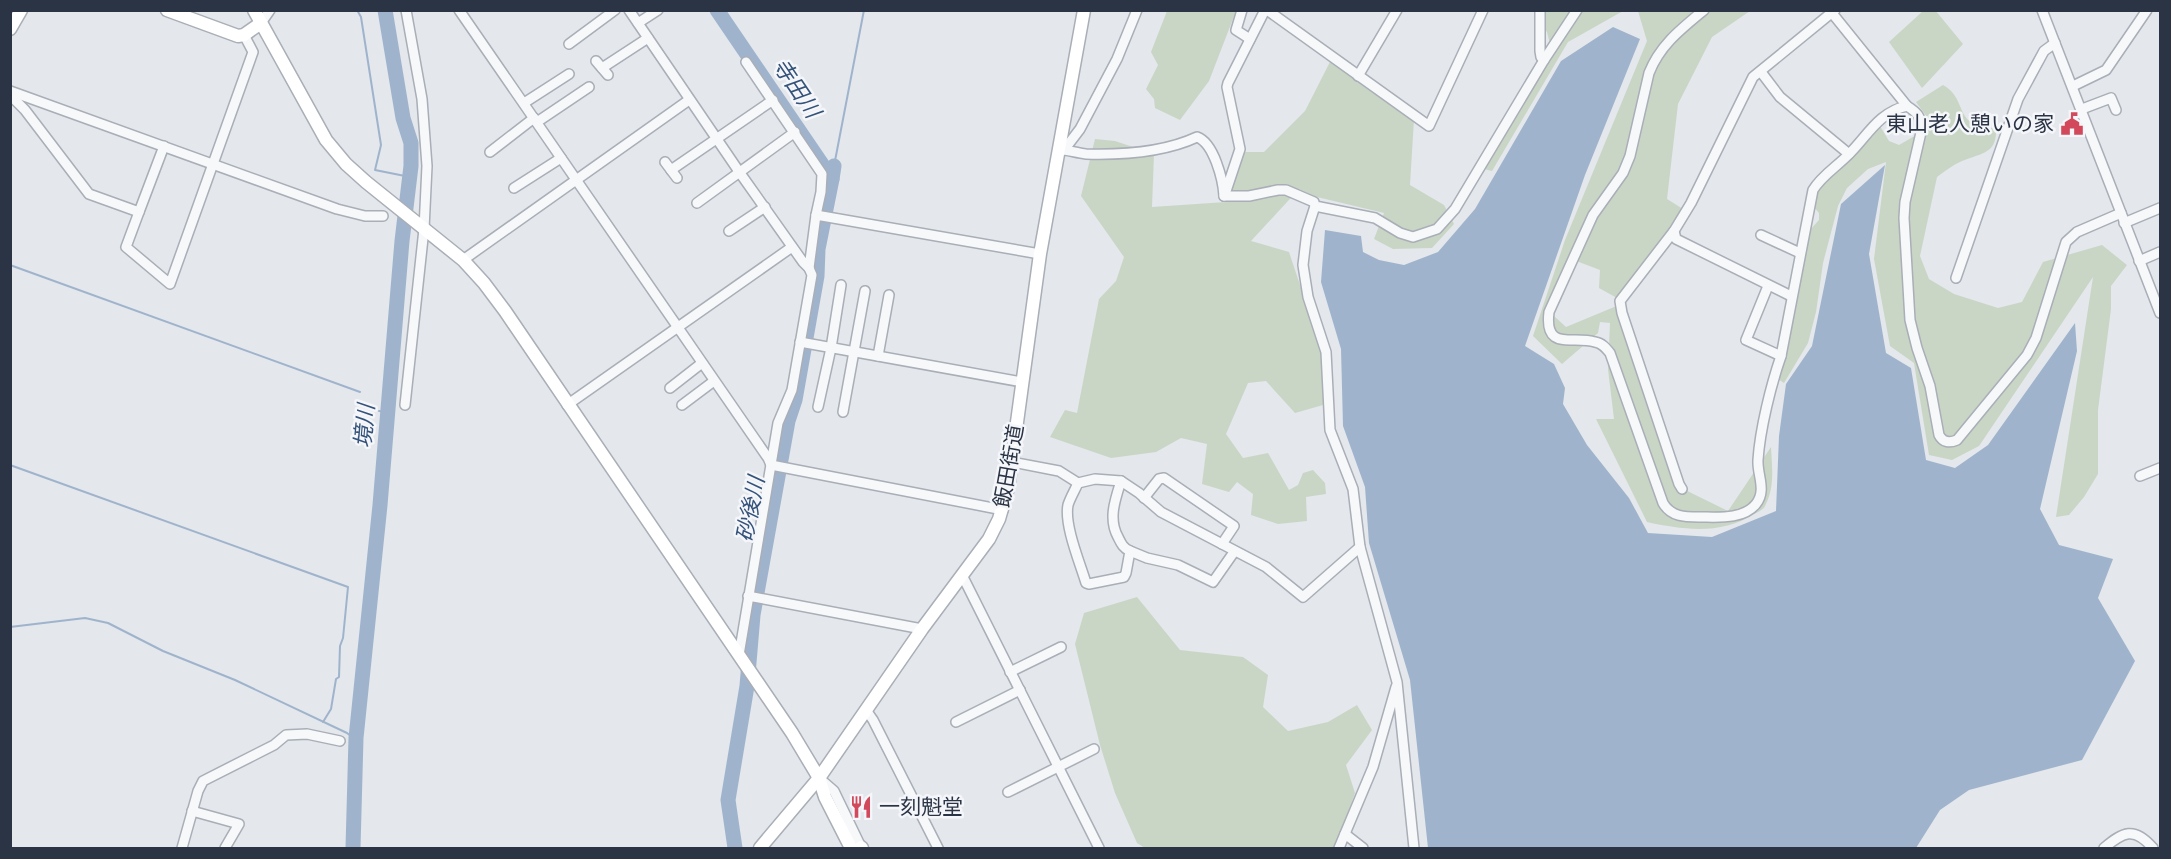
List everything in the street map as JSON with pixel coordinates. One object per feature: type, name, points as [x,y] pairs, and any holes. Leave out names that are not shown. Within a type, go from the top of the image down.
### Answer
[{"type":"street","points":[[10,29],[21,10]]},
{"type":"street","points":[[168,10],[238,36],[244,35],[261,23],[270,10]]},
{"type":"street","points":[[254,10],[326,140],[353,170],[463,260],[505,310],[567,405],[756,678],[819,777],[825,797],[858,848]]},
{"type":"street","points":[[405,405],[424,229],[428,166],[426,133],[406,10]]},
{"type":"street","points":[[459,10],[772,466],[1003,510]]},
{"type":"street","points":[[569,44],[615,10]]},
{"type":"street","points":[[629,10],[812,275],[792,390],[778,423],[742,658]]},
{"type":"street","points":[[638,23],[658,10]]},
{"type":"street","name":"飯田街道","points":[[760,849],[819,777],[922,629],[989,539],[1003,510],[1012,462],[1040,254],[1061,149],[1084,10]]},
{"type":"street","points":[[1061,149],[1080,129],[1117,59],[1137,10]]},
{"type":"street","points":[[1242,10],[1236,30],[1250,39]]},
{"type":"street","points":[[1224,196],[1239,149],[1227,87],[1266,10],[1430,126],[1483,10]]},
{"type":"street","points":[[1358,76],[1397,10]]},
{"type":"street","points":[[1540,10],[1540,51],[1544,60]]},
{"type":"street","points":[[1314,206],[1376,218],[1400,233],[1413,237],[1437,229],[1455,209],[1544,60],[1577,10]]},
{"type":"street","points":[[1704,10],[1662,46],[1654,61],[1649,73],[1630,156],[1623,173],[1593,215],[1549,312],[1549,326],[1562,341],[1594,341],[1602,344],[1610,353],[1663,502],[1674,514],[1688,517],[1736,516],[1755,505],[1758,500],[1762,490],[1758,461],[1813,190],[1824,176],[1849,154],[1877,121],[1907,106]]},
{"type":"street","points":[[2042,10],[2139,261],[2157,294],[2160,313]]},
{"type":"street","points":[[2073,86],[2106,70],[2147,10]]},
{"type":"street","points":[[1682,489],[1620,307],[1622,298],[1674,231],[1691,202],[1753,77],[1834,12],[1907,106],[1918,112],[1922,128],[1905,202],[1904,218],[1910,320],[1930,386],[1939,435],[1944,441],[1951,443],[1957,440],[2027,355],[2036,338],[2066,242],[2085,227],[2121,213]]},
{"type":"street","points":[[164,146],[126,247],[170,284],[253,52],[244,35]]},
{"type":"street","points":[[602,68],[648,38]]},
{"type":"street","points":[[1956,278],[2018,99],[2044,51],[2055,43]]},
{"type":"street","points":[[747,62],[822,174],[809,268]]},
{"type":"street","points":[[1761,72],[1780,97],[1849,154]]},
{"type":"street","points":[[524,104],[569,74]]},
{"type":"street","points":[[490,152],[535,120],[589,87]]},
{"type":"street","points":[[10,93],[89,195],[139,212]]},
{"type":"street","points":[[10,93],[337,209],[365,216],[383,216]]},
{"type":"street","points":[[2082,109],[2111,98],[2116,110]]},
{"type":"street","points":[[463,260],[689,100]]},
{"type":"street","points":[[671,170],[773,100]]},
{"type":"street","points":[[697,203],[795,132]]},
{"type":"street","points":[[1061,149],[1100,154],[1142,151],[1181,145],[1197,137],[1202,139],[1210,149],[1223,183],[1224,196]]},
{"type":"street","points":[[514,188],[561,158]]},
{"type":"street","points":[[1224,196],[1250,196],[1286,190],[1314,202],[1307,231],[1303,265],[1308,297],[1326,352],[1330,430],[1353,489],[1360,547],[1397,682],[1414,849]]},
{"type":"street","points":[[729,231],[765,207]]},
{"type":"street","points":[[2124,223],[2160,208]]},
{"type":"street","points":[[818,215],[1040,254]]},
{"type":"street","points":[[1674,231],[1677,239],[1791,297]]},
{"type":"street","points":[[1761,234],[1800,253]]},
{"type":"street","points":[[567,405],[792,247]]},
{"type":"street","points":[[2139,261],[2160,252]]},
{"type":"street","points":[[818,407],[831,348],[841,285]]},
{"type":"street","points":[[1768,286],[1746,340],[1780,356]]},
{"type":"street","points":[[843,412],[852,351],[865,291]]},
{"type":"street","points":[[878,356],[889,295]]},
{"type":"street","points":[[801,342],[1022,382]]},
{"type":"street","points":[[670,388],[702,363]]},
{"type":"street","points":[[682,405],[714,381]]},
{"type":"street","points":[[1012,462],[1059,471],[1078,483],[1095,479],[1121,481],[1161,512],[1266,567],[1303,597],[1360,547]]},
{"type":"street","points":[[2140,476],[2160,468]]},
{"type":"street","points":[[1144,498],[1159,479],[1164,478],[1234,526],[1222,544]]},
{"type":"street","points":[[1121,481],[1113,515],[1114,529],[1124,549],[1147,558],[1178,565],[1213,582],[1234,552]]},
{"type":"street","points":[[1078,483],[1068,505],[1068,519],[1086,583],[1124,577],[1130,551]]},
{"type":"street","points":[[962,575],[1099,849]]},
{"type":"street","points":[[750,597],[922,629]]},
{"type":"street","points":[[1010,672],[1061,646]]},
{"type":"street","points":[[1339,849],[1373,767],[1397,682]]},
{"type":"street","points":[[956,722],[1020,690]]},
{"type":"street","points":[[866,710],[938,849]]},
{"type":"street","points":[[182,849],[198,791],[203,781],[274,745],[282,736],[307,734],[340,741]]},
{"type":"street","points":[[1008,792],[1094,749]]},
{"type":"street","points":[[192,812],[239,824],[225,849]]},
{"type":"street","points":[[1345,834],[1363,849]]},
{"type":"street","points":[[2104,849],[2120,834],[2128,834],[2146,840],[2153,849]]},
{"type":"green space","points":[[1935,10],[1963,44],[1922,88],[1889,42],[1923,11]]},
{"type":"green space","points":[[1167,11],[1236,11],[1209,81],[1180,120],[1155,108],[1154,99],[1146,89],[1158,65],[1151,52]]},
{"type":"green space","points":[[1541,11],[1623,11],[1568,42],[1492,171],[1484,169],[1552,52],[1547,32],[1536,18]]},
{"type":"green space","points":[[1638,11],[1750,11],[1712,37],[1678,104],[1667,199],[1683,209],[1617,298],[1599,288],[1600,270],[1571,259],[1554,316],[1566,327],[1619,305],[1673,484],[1728,511],[1771,447],[1772,485],[1764,507],[1742,521],[1716,528],[1688,529],[1647,522],[1596,419],[1614,419],[1608,369],[1610,323],[1600,322],[1598,333],[1562,364],[1533,336],[1565,240],[1647,41]]},
{"type":"green space","points":[[1331,60],[1414,119],[1410,185],[1444,205],[1454,224],[1432,248],[1393,249],[1374,239],[1384,213],[1317,197],[1299,189],[1251,241],[1289,252],[1322,351],[1323,405],[1295,413],[1266,381],[1248,383],[1226,434],[1243,458],[1268,453],[1289,490],[1298,485],[1303,473],[1313,470],[1325,483],[1326,494],[1306,497],[1307,521],[1278,524],[1251,515],[1253,494],[1237,482],[1229,492],[1202,484],[1207,444],[1181,438],[1156,452],[1111,458],[1050,437],[1065,410],[1077,413],[1099,299],[1116,281],[1124,257],[1081,196],[1095,139],[1115,141],[1154,154],[1152,207],[1226,202],[1243,152],[1264,152],[1305,111]]},
{"type":"green space","points":[[1943,85],[1954,94],[1964,115],[1972,123],[1996,129],[1996,137],[1987,151],[1949,168],[1937,177],[1920,256],[1929,279],[1954,294],[1998,308],[2022,302],[2043,262],[2102,245],[2127,265],[2111,286],[2111,309],[2098,410],[2098,474],[2084,497],[2069,515],[2056,517],[2093,277],[1979,446],[1952,460],[1929,455],[1914,363],[1890,346],[1874,259],[1886,162],[1868,169],[1847,188],[1838,206],[1823,263],[1816,312],[1808,343],[1784,383],[1778,379],[1809,231],[1819,220],[1819,213],[1814,207],[1820,185],[1880,126],[1889,141],[1899,145],[1925,130],[1927,117],[1916,102]]},
{"type":"green space","points":[[1137,597],[1180,650],[1243,657],[1268,675],[1263,707],[1288,731],[1328,722],[1357,705],[1372,730],[1346,765],[1355,793],[1336,848],[1145,848],[1137,843],[1115,793],[1100,745],[1075,644],[1084,613]]},
{"type":"water","points":[[1613,27],[1640,39],[1585,175],[1525,346],[1554,364],[1565,388],[1563,404],[1587,445],[1629,498],[1648,533],[1712,537],[1776,511],[1779,436],[1786,384],[1812,346],[1841,204],[1885,165],[1869,254],[1886,353],[1911,368],[1926,460],[1955,468],[1988,445],[2075,323],[2077,351],[2040,509],[2059,545],[2113,559],[2098,598],[2135,661],[2082,760],[1969,790],[1940,810],[1916,848],[1428,848],[1410,680],[1369,543],[1365,487],[1343,426],[1341,349],[1321,282],[1325,230],[1361,236],[1363,252],[1379,260],[1404,265],[1438,252],[1475,209],[1561,61]]},
{"type":"waterway","points":[[357,10],[361,17],[381,145],[375,170],[410,177]]},
{"type":"waterway","name":"境川","points":[[353,848],[356,738],[411,166],[411,143],[403,118],[385,10]]},
{"type":"waterway","name":"寺田川","points":[[717,10],[832,179],[834,166]]},
{"type":"waterway","points":[[834,166],[864,10]]},
{"type":"waterway","name":"砂後川","points":[[735,848],[728,800],[747,686],[753,615],[788,421],[795,400],[817,276],[818,249],[832,179]]},
{"type":"waterway","points":[[10,265],[360,392]]},
{"type":"waterway","points":[[379,411],[387,412]]},
{"type":"waterway","points":[[10,465],[348,587],[343,638],[340,646],[339,677],[336,679],[331,709],[323,722]]},
{"type":"waterway","points":[[10,627],[85,618],[108,623],[163,651],[235,680],[347,733],[356,740]]},
{"type":"place","name":"東山老人憩いの家","points":[[2072,124]]},
{"type":"place","name":"一刻魁堂","points":[[861,807]]}]
